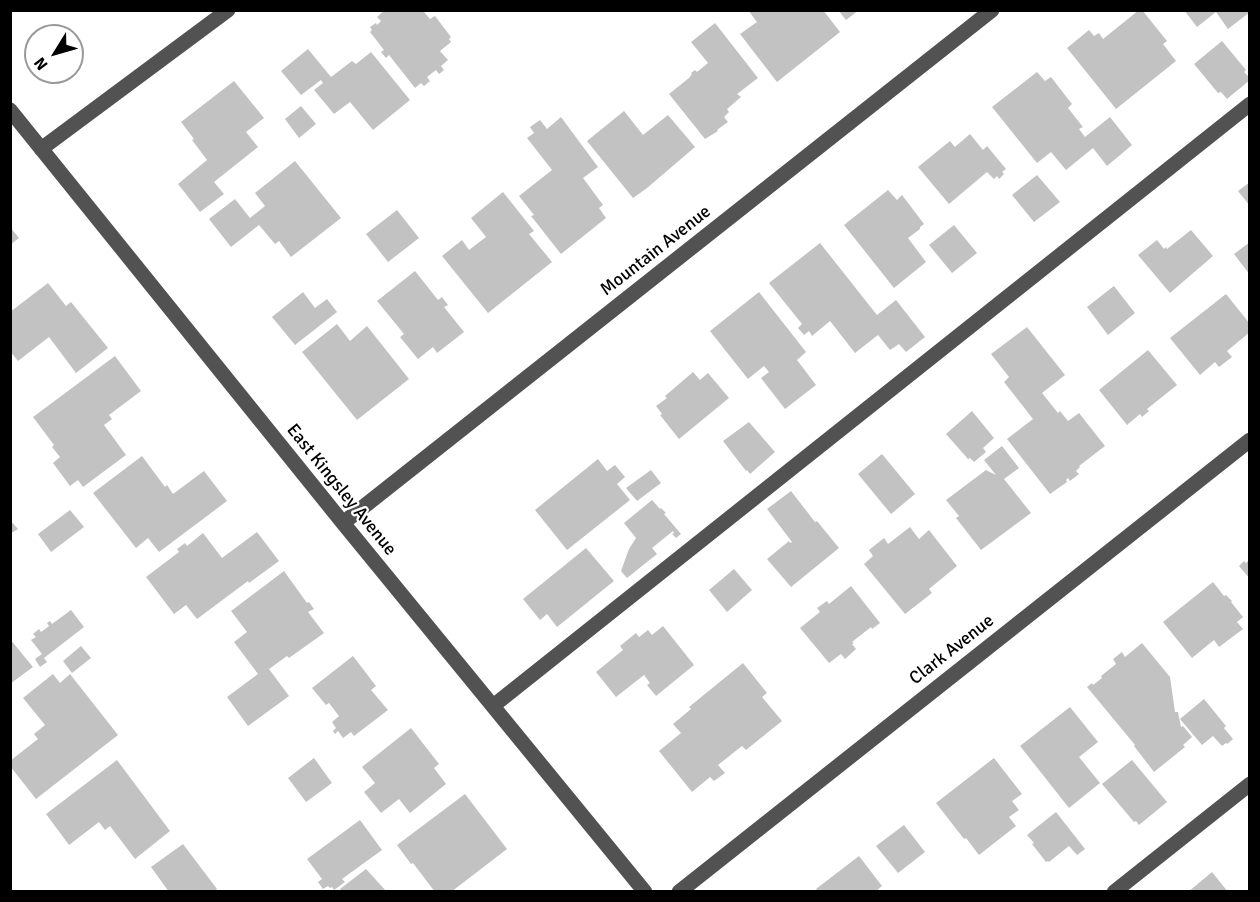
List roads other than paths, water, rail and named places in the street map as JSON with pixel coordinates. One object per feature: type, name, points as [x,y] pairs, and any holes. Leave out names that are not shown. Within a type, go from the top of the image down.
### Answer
[{"type":"street","points":[[41,149],[228,10]]},
{"type":"street","name":"Mountain Avenue","points":[[343,523],[992,10]]},
{"type":"street","points":[[493,706],[1250,104]]},
{"type":"street","name":"East Kingsley Avenue","points":[[10,110],[343,523],[645,891]]},
{"type":"street","name":"Clark Avenue","points":[[679,891],[1250,440]]},
{"type":"street","points":[[1114,891],[1250,784]]}]
